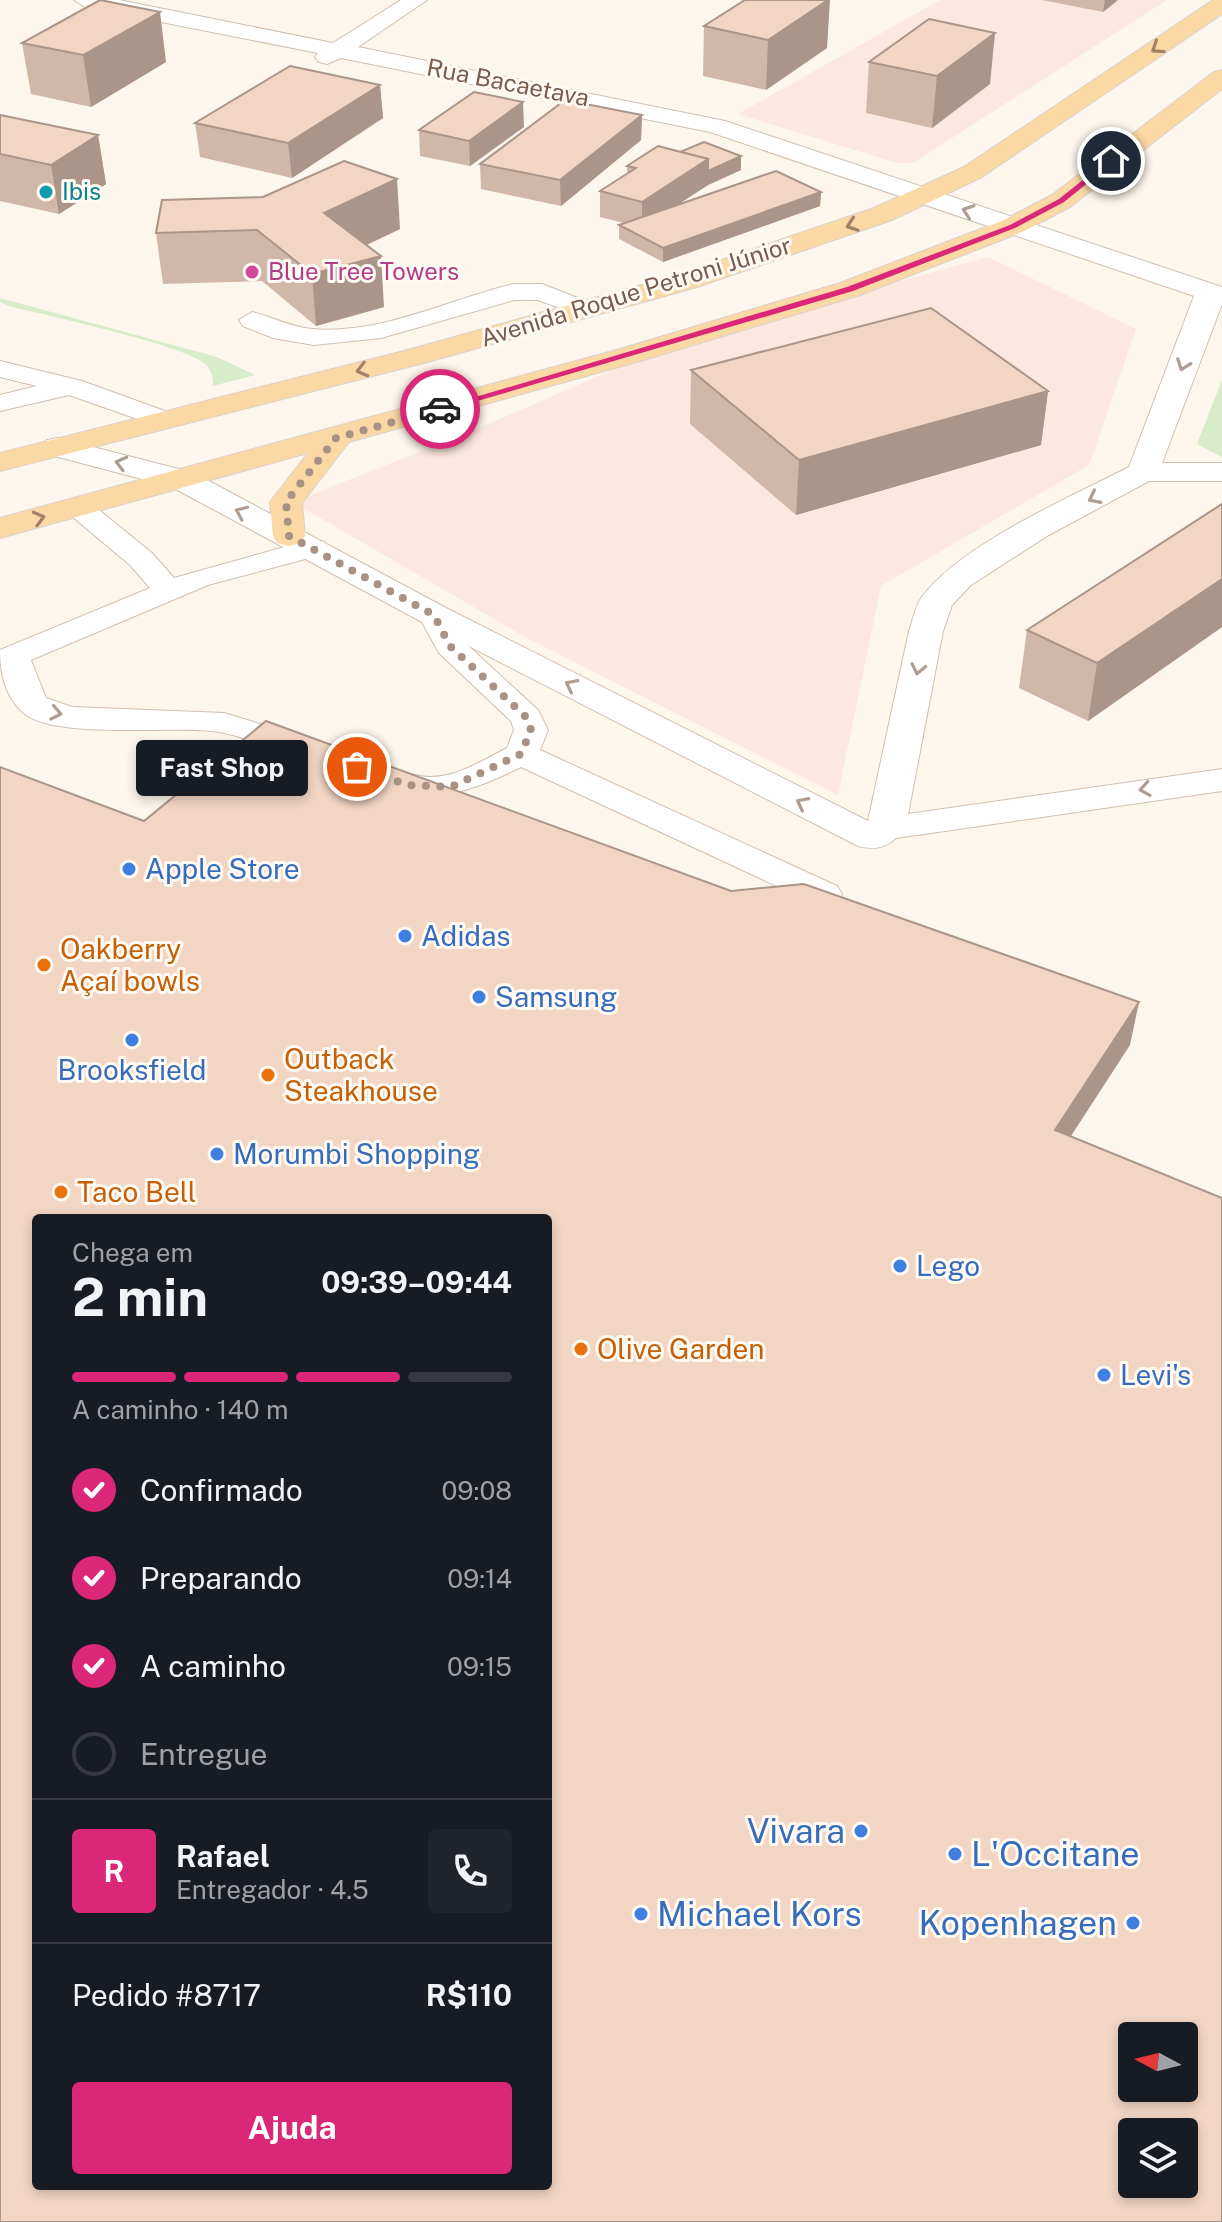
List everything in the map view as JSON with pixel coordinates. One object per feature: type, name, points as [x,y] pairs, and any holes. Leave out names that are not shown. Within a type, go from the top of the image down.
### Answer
[{"type":"main road","name":"Avenida Roque Petroni Júnior","points":[[0,462],[414,357],[743,262],[883,214],[973,172],[1222,4]]},
{"type":"main road","name":"Avenida Roque Petroni Júnior","points":[[0,528],[336,438],[850,289],[1013,226],[1061,201],[1222,77]]},
{"type":"main road","points":[[301,542],[286,502],[336,438]]},
{"type":"street","name":"Rua Bacaetava","points":[[85,0],[663,112],[762,139],[1216,294]]},
{"type":"street","points":[[303,72],[416,0]]},
{"type":"street","points":[[1143,472],[1216,294]]},
{"type":"street","points":[[58,447],[183,480],[231,509],[301,542],[434,615],[879,832],[1222,780]]},
{"type":"street","points":[[879,832],[926,631],[936,602],[959,578],[1035,529],[1143,472],[1222,472]]},
{"type":"lane","points":[[252,320],[278,334],[337,340],[528,290],[584,309]]},
{"type":"lane","points":[[382,329],[414,357]]},
{"type":"lane","points":[[0,369],[72,387],[163,420]]},
{"type":"lane","points":[[0,403],[72,387]]},
{"type":"lane","points":[[78,507],[141,559],[169,591]]},
{"type":"lane","points":[[301,542],[5,653],[23,691],[40,710],[64,716],[212,721],[255,731],[408,785],[451,787],[521,754],[531,730],[526,717],[450,646],[434,615]]},
{"type":"lane","points":[[521,754],[824,894]]},
{"type":"shaded area","points":[[940,0],[1167,0],[913,163],[897,163],[738,114]]},
{"type":"shaded area","points":[[988,257],[1136,329],[1089,465],[881,586],[838,795],[525,637],[293,502],[477,429],[635,360],[647,351]]},
{"type":"green space","points":[[0,298],[217,357],[255,375],[213,386],[209,369],[192,356],[81,323],[9,306],[0,302]]},
{"type":"green space","points":[[1222,380],[1222,457],[1197,444]]},
{"type":"building","points":[[100,0],[160,12],[83,55],[22,43]]},
{"type":"building","points":[[745,0],[828,0],[768,40],[704,26]]},
{"type":"building","points":[[929,19],[995,33],[937,76],[869,62]]},
{"type":"building","points":[[290,66],[380,85],[288,143],[195,123]]},
{"type":"building","points":[[474,92],[523,102],[469,141],[419,130]]},
{"type":"building","points":[[565,100],[642,115],[560,180],[480,164]]},
{"type":"building","points":[[0,115],[98,135],[51,165],[0,154]]},
{"type":"building","points":[[704,142],[741,156],[708,171],[708,159],[680,152]]},
{"type":"building","points":[[658,146],[708,159],[642,202],[600,191],[636,168],[627,166]]},
{"type":"building","points":[[344,161],[397,179],[324,213],[381,256],[312,274],[257,230],[156,233],[162,200],[263,197]]},
{"type":"building","points":[[776,171],[821,192],[663,248],[619,225]]},
{"type":"building","points":[[931,308],[1048,391],[799,460],[691,370]]},
{"type":"building","points":[[1222,504],[1222,579],[1097,663],[1027,630]]},
{"type":"building","points":[[266,721],[731,891],[804,884],[1139,1002],[1055,1130],[1222,1198],[1222,2222],[0,2222],[0,767],[144,821]]},
{"type":"way so far","points":[[357,767],[408,785],[451,787],[521,754],[531,730],[526,717],[450,646],[434,615],[289,536],[286,502],[304,475],[336,438],[440,409]]},
{"type":"place","name":"Ibis","points":[[46,192]]},
{"type":"place","name":"Blue Tree Towers","points":[[252,272]]},
{"type":"place","name":"Fast Shop","points":[[357,767]]},
{"type":"place","name":"Apple Store","points":[[129,869]]},
{"type":"place","name":"Adidas","points":[[405,936]]},
{"type":"place","name":"Oakberry Açaí bowls","points":[[44,965]]},
{"type":"place","name":"Samsung","points":[[479,997]]},
{"type":"place","name":"Brooksfield","points":[[132,1040]]},
{"type":"place","name":"Outback Steakhouse","points":[[268,1075]]},
{"type":"place","name":"Morumbi Shopping","points":[[217,1154]]},
{"type":"place","name":"Taco Bell","points":[[61,1192]]},
{"type":"place","name":"Lego","points":[[900,1266]]},
{"type":"place","name":"Olive Garden","points":[[581,1349]]},
{"type":"place","name":"Levi's","points":[[1104,1375]]},
{"type":"place","name":"Vivara","points":[[861,1831]]},
{"type":"place","name":"L'Occitane","points":[[955,1854]]},
{"type":"place","name":"Michael Kors","points":[[641,1914]]},
{"type":"place","name":"Kopenhagen","points":[[1133,1923]]},
{"type":"route","points":[[440,409],[850,289],[1013,226],[1061,201],[1111,161]]}]
